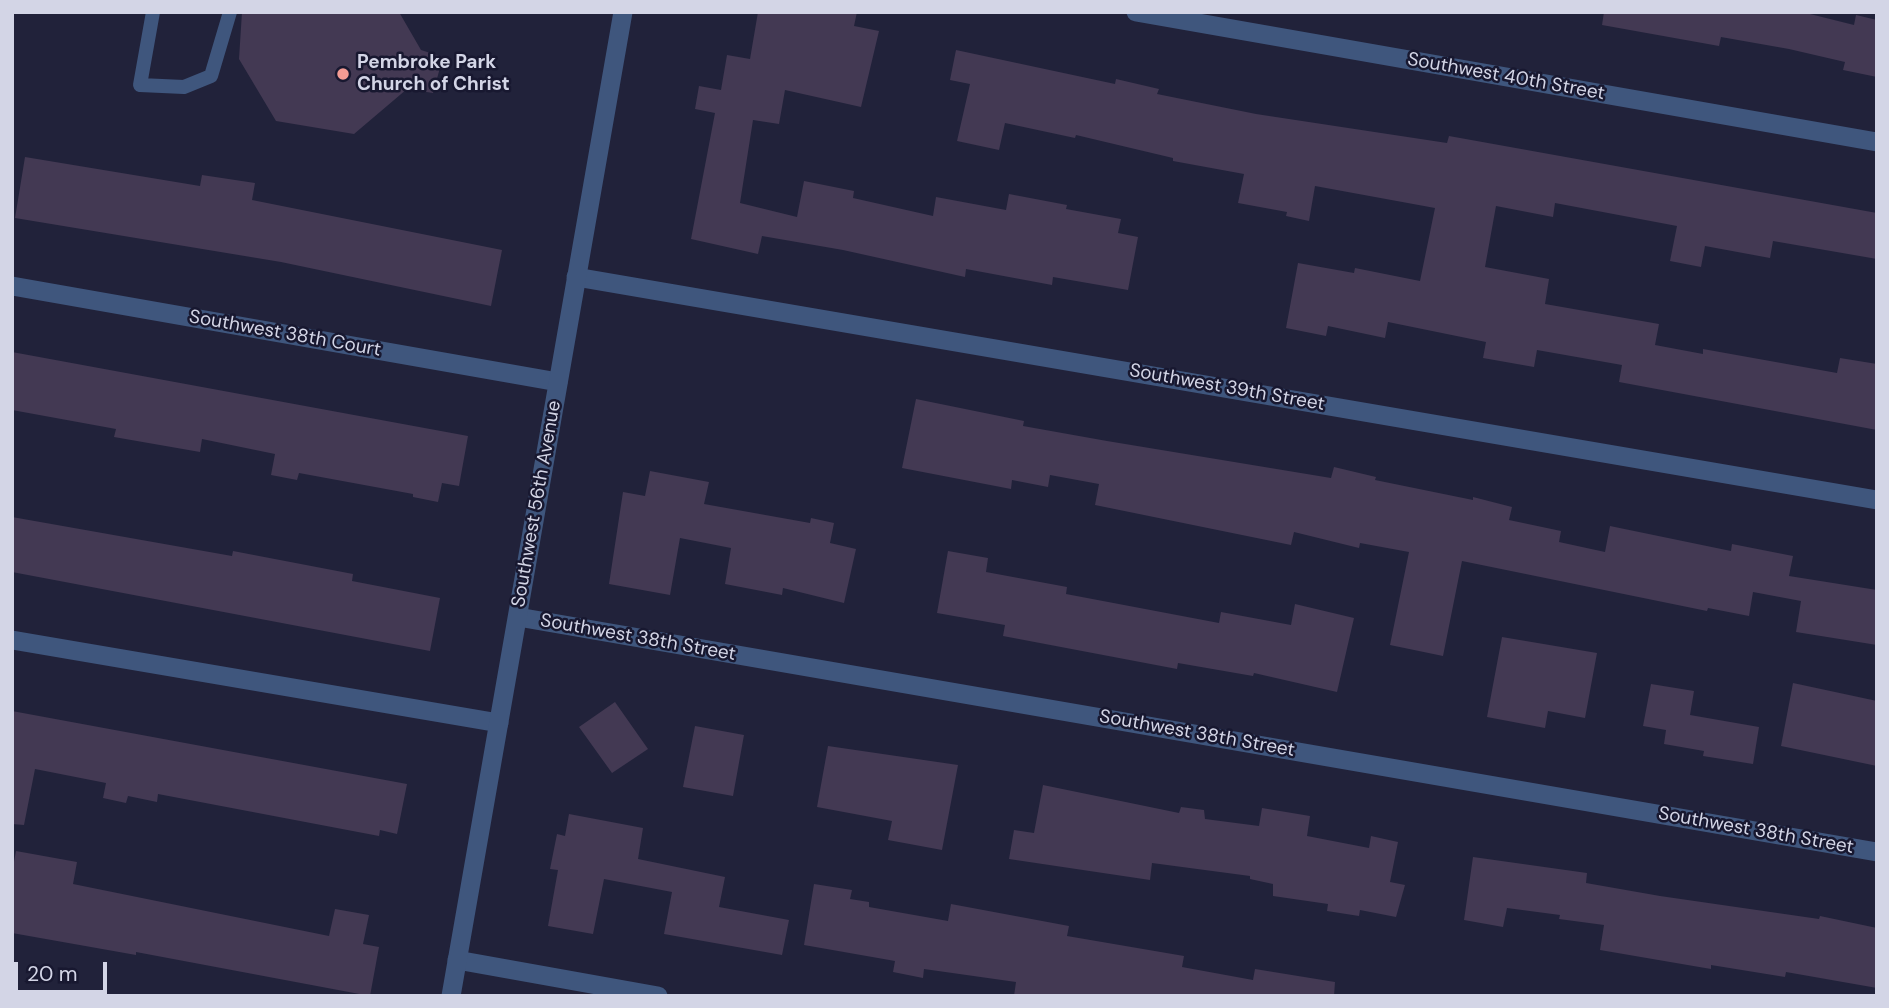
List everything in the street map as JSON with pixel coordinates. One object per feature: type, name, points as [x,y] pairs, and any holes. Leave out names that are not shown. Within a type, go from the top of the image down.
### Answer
[{"type":"street","name":"Southwest 56th Avenue","points":[[451,996],[624,12]]},
{"type":"street","name":"Southwest 40th Street","points":[[1136,12],[1877,142]]},
{"type":"street","name":"Southwest 39th Street","points":[[576,277],[1877,500]]},
{"type":"street","name":"Southwest 38th Court","points":[[12,286],[558,382]]},
{"type":"street","name":"Southwest 38th Street","points":[[518,617],[1877,852]]},
{"type":"street","points":[[12,640],[499,723]]},
{"type":"street","points":[[457,960],[658,996]]},
{"type":"lane","points":[[153,12],[140,85],[184,87],[211,76],[230,12]]},
{"type":"building","name":"Pembroke Park Church of Christ","points":[[242,12],[399,12],[421,50],[443,57],[433,93],[407,89],[354,134],[276,121],[239,59]]},
{"type":"building","points":[[758,12],[857,12],[854,26],[879,31],[861,107],[785,90],[779,124],[753,120],[740,203],[797,217],[804,181],[854,191],[853,198],[933,216],[936,197],[1006,210],[1009,194],[1067,205],[1066,209],[1121,219],[1118,233],[1138,237],[1128,290],[1053,277],[1052,285],[966,269],[965,277],[843,250],[762,236],[758,254],[691,239],[715,113],[695,109],[699,86],[721,90],[727,55],[750,59]]},
{"type":"building","points":[[1604,12],[1802,12],[1854,25],[1856,15],[1877,20],[1877,77],[1843,70],[1845,62],[1789,49],[1721,37],[1719,46],[1602,25]]},
{"type":"building","points":[[956,50],[1115,84],[1116,79],[1159,89],[1157,94],[1256,114],[1447,143],[1449,136],[1877,213],[1877,259],[1773,241],[1770,258],[1705,246],[1701,267],[1670,261],[1677,226],[1555,203],[1553,217],[1496,206],[1485,267],[1549,279],[1545,304],[1659,324],[1655,345],[1703,354],[1703,349],[1837,373],[1840,358],[1877,364],[1877,430],[1619,382],[1622,365],[1537,350],[1534,367],[1483,358],[1486,342],[1388,322],[1385,338],[1328,326],[1326,336],[1286,328],[1298,263],[1354,273],[1355,268],[1420,281],[1435,208],[1315,186],[1309,221],[1286,216],[1287,212],[1238,203],[1244,174],[1173,161],[1173,158],[1076,135],[1075,138],[1005,123],[999,150],[957,141],[970,84],[950,80]]},
{"type":"building","points":[[25,157],[200,186],[202,175],[255,183],[252,200],[502,250],[491,306],[281,262],[15,218]]},
{"type":"building","points":[[12,352],[468,436],[459,486],[442,483],[438,502],[413,497],[413,494],[299,473],[297,480],[271,475],[275,454],[202,439],[200,452],[114,437],[116,429],[12,410]]},
{"type":"building","points":[[916,399],[1024,421],[1023,426],[1107,441],[1331,478],[1334,467],[1376,477],[1375,480],[1473,500],[1473,497],[1512,507],[1509,520],[1561,531],[1559,542],[1605,552],[1610,526],[1731,551],[1732,544],[1793,556],[1789,576],[1877,590],[1877,645],[1796,632],[1801,601],[1753,592],[1749,616],[1708,608],[1707,611],[1462,561],[1443,656],[1390,645],[1409,552],[1360,543],[1359,548],[1294,532],[1291,545],[1095,505],[1099,484],[1050,475],[1048,487],[1012,480],[1011,489],[902,468]]},
{"type":"building","points":[[650,471],[709,482],[704,504],[810,523],[811,518],[834,523],[830,543],[856,549],[844,603],[783,588],[782,595],[725,584],[731,548],[680,538],[670,595],[609,584],[623,492],[645,496]]},
{"type":"building","points":[[12,517],[232,556],[233,551],[353,574],[352,581],[440,598],[430,651],[12,572]]},
{"type":"building","points":[[948,551],[988,558],[986,572],[1067,587],[1066,594],[1219,623],[1221,612],[1291,625],[1295,604],[1354,618],[1337,692],[1254,673],[1253,676],[1178,663],[1177,669],[1003,636],[1005,625],[937,613]]},
{"type":"building","points":[[1502,637],[1597,653],[1585,718],[1548,711],[1545,728],[1487,717]]},
{"type":"building","points":[[1793,683],[1877,701],[1877,766],[1781,746]]},
{"type":"building","points":[[1651,684],[1694,691],[1690,715],[1759,727],[1753,764],[1703,756],[1704,751],[1664,744],[1666,730],[1643,726]]},
{"type":"building","points":[[615,702],[648,749],[612,773],[579,727]]},
{"type":"building","points":[[12,711],[407,784],[397,834],[380,830],[379,836],[158,794],[157,802],[128,796],[126,803],[103,798],[106,783],[35,769],[24,825],[12,824]]},
{"type":"building","points":[[695,726],[744,735],[733,796],[683,787]]},
{"type":"building","points":[[828,746],[958,765],[942,850],[888,840],[892,821],[817,807]]},
{"type":"building","points":[[1043,785],[1179,813],[1181,807],[1204,810],[1205,819],[1259,826],[1262,808],[1310,816],[1307,836],[1369,848],[1371,836],[1398,842],[1390,882],[1405,885],[1396,917],[1360,910],[1359,916],[1327,911],[1328,904],[1273,896],[1273,884],[1250,879],[1250,876],[1152,863],[1150,880],[1009,859],[1014,830],[1034,833]]},
{"type":"building","points":[[569,814],[643,828],[638,859],[725,877],[719,907],[789,920],[782,955],[664,934],[672,892],[604,879],[593,934],[548,926],[558,870],[550,869],[557,834],[565,836]]},
{"type":"building","points":[[16,851],[77,862],[73,884],[329,936],[335,909],[369,915],[363,944],[379,947],[370,996],[136,952],[136,955],[12,933],[12,872]]},
{"type":"building","points":[[1473,857],[1587,873],[1586,883],[1819,919],[1820,916],[1877,928],[1877,988],[1786,972],[1785,977],[1711,965],[1711,969],[1600,950],[1604,925],[1559,919],[1560,915],[1507,908],[1503,927],[1464,920]]},
{"type":"building","points":[[814,884],[852,890],[850,899],[869,902],[869,907],[948,921],[951,904],[1069,926],[1067,936],[1184,956],[1182,967],[1253,980],[1255,969],[1335,982],[1334,996],[1014,996],[1016,982],[924,969],[923,978],[893,972],[895,961],[804,945]]},
{"type":"place","name":"Pembroke Park Church of Christ","points":[[343,74]]}]
